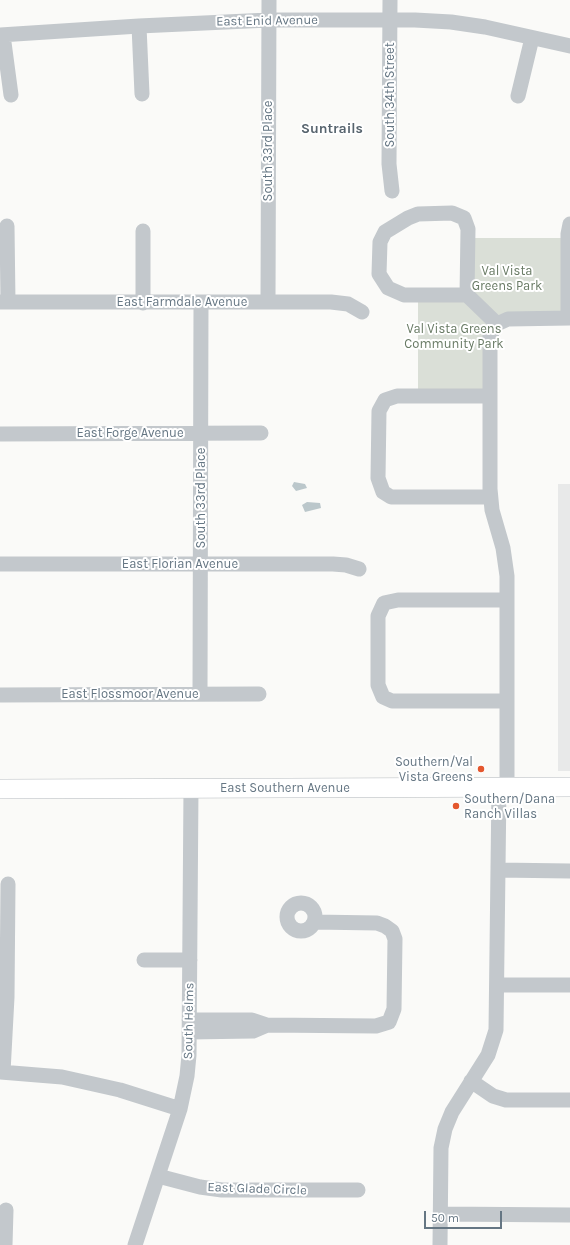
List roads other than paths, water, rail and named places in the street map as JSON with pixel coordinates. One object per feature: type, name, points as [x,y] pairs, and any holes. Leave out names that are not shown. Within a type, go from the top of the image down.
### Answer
[{"type":"main road","name":"East Southern Avenue","points":[[0,789],[570,787]]},
{"type":"street","name":"South 33rd Place","points":[[268,302],[269,0]]},
{"type":"street","name":"South 34th Street","points":[[390,0],[390,164],[392,191]]},
{"type":"street","name":"East Enid Avenue","points":[[1,35],[139,26],[269,20],[390,20],[457,23],[570,46]]},
{"type":"street","points":[[139,26],[142,94]]},
{"type":"street","points":[[1,35],[11,95]]},
{"type":"street","points":[[518,96],[532,38]]},
{"type":"street","points":[[467,295],[468,229],[464,218],[452,214],[418,214],[408,218],[385,232],[380,242],[379,274],[388,288],[404,295],[467,295],[497,324]]},
{"type":"street","points":[[440,1245],[441,1148],[445,1129],[452,1112],[488,1055],[495,1039],[498,870],[507,701],[507,600],[506,562],[490,497],[489,342],[492,329],[501,321],[516,318],[569,318],[568,234],[570,224]]},
{"type":"street","points":[[4,302],[7,226]]},
{"type":"street","points":[[143,231],[143,303]]},
{"type":"street","name":"East Farmdale Avenue","points":[[4,302],[339,302],[356,307],[362,312]]},
{"type":"street","name":"South 33rd Place","points":[[200,694],[201,302]]},
{"type":"street","points":[[489,396],[397,396],[385,400],[379,411],[378,478],[382,492],[391,496],[490,497]]},
{"type":"street","name":"East Forge Avenue","points":[[0,434],[261,433]]},
{"type":"street","name":"East Florian Avenue","points":[[0,564],[333,564],[346,565],[359,569]]},
{"type":"street","points":[[507,600],[392,600],[384,603],[378,616],[378,685],[383,697],[392,700],[507,701]]},
{"type":"street","name":"East Flossmoor Avenue","points":[[0,695],[259,694]]},
{"type":"street","name":"South Helms","points":[[135,1245],[180,1109],[188,1071],[191,788]]},
{"type":"street","points":[[498,870],[570,871]]},
{"type":"street","points":[[8,884],[7,997],[2,1072],[77,1080],[120,1090],[180,1109]]},
{"type":"street","points":[[189,1026],[253,1031],[267,1025],[376,1026],[389,1022],[394,1009],[394,939],[389,928],[377,923],[314,922]]},
{"type":"street","points":[[144,960],[190,960]]},
{"type":"street","points":[[497,985],[570,985]]},
{"type":"street","points":[[471,1081],[492,1096],[506,1100],[570,1100]]},
{"type":"street","name":"East Glade Circle","points":[[158,1176],[200,1187],[222,1190],[358,1190]]},
{"type":"street","points":[[5,1245],[6,1210]]},
{"type":"street","points":[[440,1214],[570,1215]]},
{"type":"place","name":"Southern/Val Vista Greens","points":[[481,769]]},
{"type":"place","name":"Southern/Dana Ranch Villas","points":[[456,806]]},
{"type":"district","name":"Suntrails","points":[[332,129]]},
{"type":"park label","name":"Val Vista Greens Park","points":[[507,278]]},
{"type":"park label","name":"Val Vista Greens Community Park","points":[[454,336]]}]
